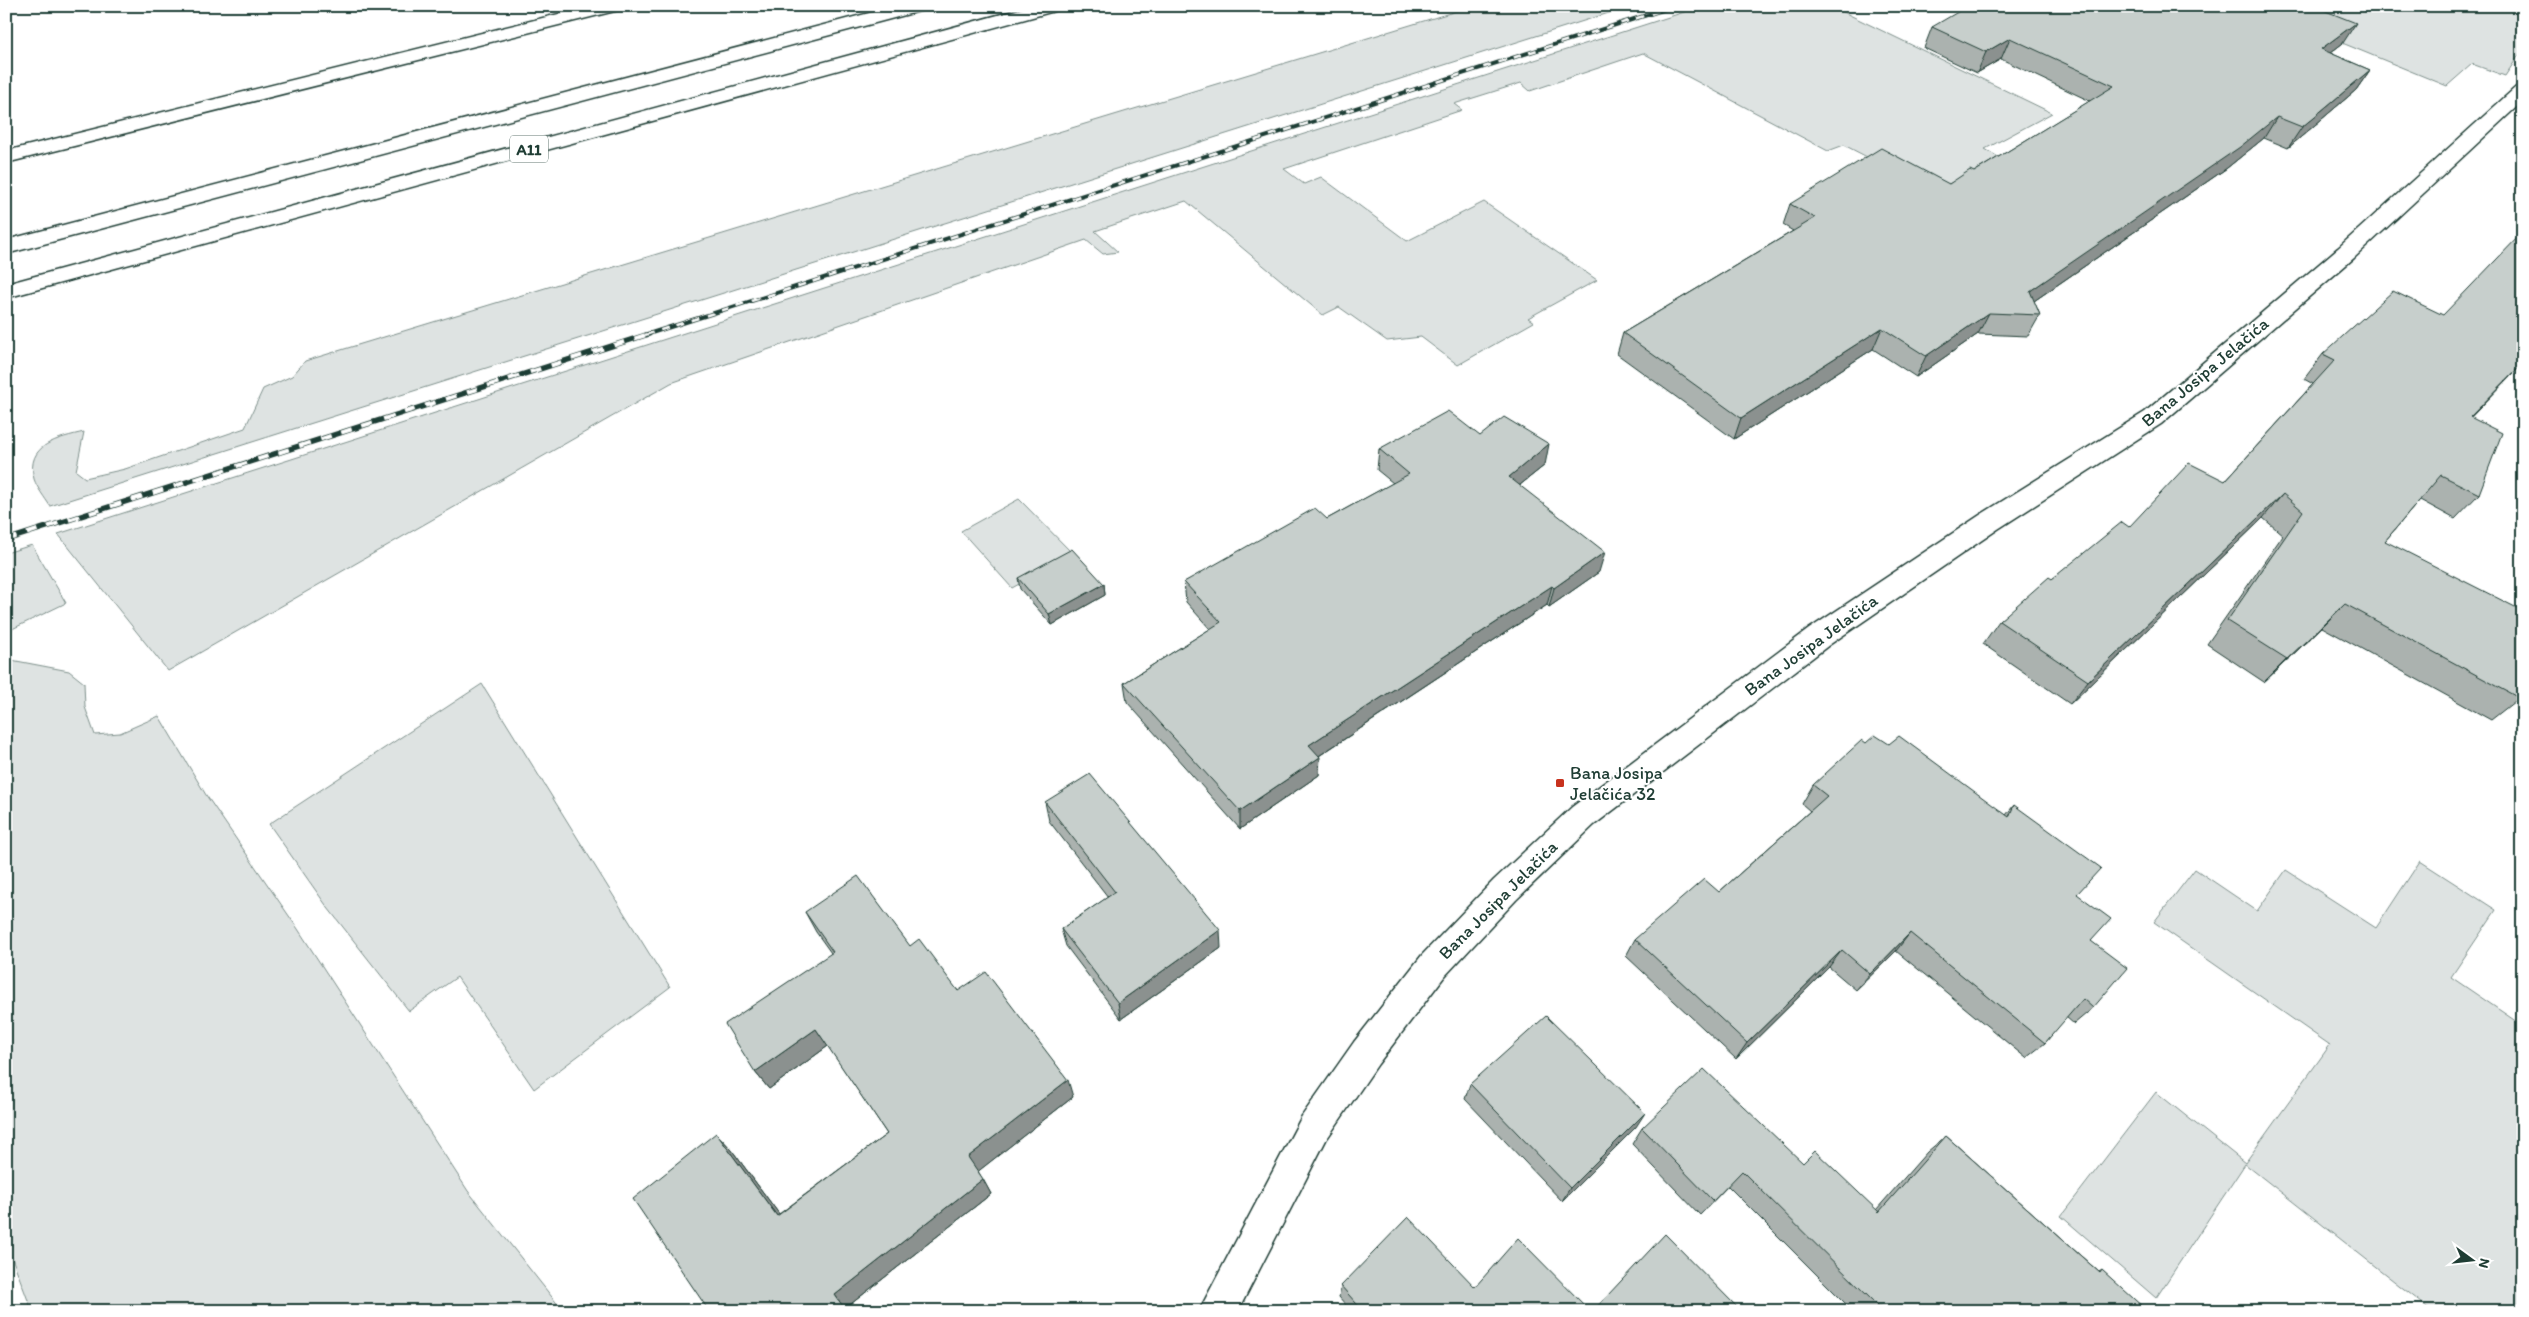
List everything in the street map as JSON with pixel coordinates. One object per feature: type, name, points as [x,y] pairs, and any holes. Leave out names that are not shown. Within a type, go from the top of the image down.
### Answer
[{"type":"main road","points":[[6,157],[613,6]]},
{"type":"main road","name":"A11","points":[[6,247],[918,6]]},
{"type":"main road","name":"A11","points":[[6,291],[1052,6]]},
{"type":"main road","name":"Bana Josipa Jelačića","points":[[1218,1311],[1314,1128],[1366,1053],[1433,966],[1505,890],[1583,816],[1819,636],[1989,522],[2154,418],[2346,252],[2523,91]]},
{"type":"shaded area","points":[[1473,6],[1631,6],[50,506],[34,479],[34,458],[39,450],[64,437],[84,432],[76,471],[85,478],[125,469],[245,428],[263,389],[292,376],[305,361]]},
{"type":"shaded area","points":[[1703,6],[1831,6],[2052,113],[1985,149],[2000,158],[1938,194],[1844,145],[1828,151],[1643,53],[1530,91],[1521,83],[1454,104],[1462,110],[1284,169],[1304,184],[1321,177],[1407,241],[1484,202],[1597,280],[1528,318],[1534,322],[1458,365],[1421,337],[1387,341],[1339,307],[1323,315],[1186,201],[1095,231],[1118,252],[1103,254],[1086,240],[671,383],[168,671],[58,534]]},
{"type":"shaded area","points":[[2252,6],[2523,6],[2523,49],[2505,76],[2472,64],[2447,86]]},
{"type":"shaded area","points":[[1019,499],[1073,554],[1012,588],[961,531]]},
{"type":"shaded area","points":[[32,545],[66,603],[6,632],[6,553]]},
{"type":"shaded area","points":[[6,659],[69,671],[84,683],[85,707],[95,735],[120,733],[159,716],[206,795],[298,929],[468,1191],[563,1311],[32,1311],[6,1242]]},
{"type":"shaded area","points":[[482,684],[670,987],[534,1089],[457,977],[409,1011],[328,908],[269,824]]},
{"type":"shaded area","points":[[2420,861],[2496,910],[2451,977],[2523,1026],[2523,1311],[2432,1311],[2245,1164],[2156,1298],[2061,1216],[2156,1092],[2245,1163],[2330,1045],[2154,922],[2195,869],[2257,911],[2286,870],[2376,928]]},
{"type":"building","points":[[1968,6],[2313,6],[2356,23],[2321,49],[2370,70],[2302,127],[2277,117],[2240,147],[2030,291],[2040,315],[1989,313],[1926,356],[1882,328],[1741,418],[1623,333],[1815,218],[1790,204],[1881,148],[1949,184],[1970,170],[1974,172],[2114,86],[2010,38],[1986,52],[1932,27]]},
{"type":"building","points":[[2523,232],[2523,363],[2470,417],[2502,433],[2479,494],[2441,475],[2385,541],[2523,611],[2523,691],[2519,698],[2345,604],[2287,659],[2227,621],[2303,511],[2283,494],[2088,681],[1999,621],[2049,577],[2052,579],[2122,522],[2129,527],[2189,463],[2225,481],[2335,360],[2323,354],[2393,291],[2443,315]]},
{"type":"building","points":[[1448,411],[1480,436],[1504,417],[1549,444],[1509,477],[1605,552],[1554,588],[1552,586],[1309,745],[1320,757],[1240,811],[1124,683],[1221,622],[1184,582],[1315,508],[1327,519],[1409,474],[1379,449]]},
{"type":"building","points":[[1072,549],[1104,584],[1049,614],[1018,578]]},
{"type":"building","points":[[1875,735],[1889,744],[1899,736],[2009,817],[2014,805],[2101,868],[2077,894],[2111,919],[2091,941],[2127,968],[2093,1008],[2083,999],[2045,1043],[1910,933],[1870,974],[1842,950],[1747,1043],[1635,939],[1704,879],[1719,892],[1827,796],[1813,785],[1862,740],[1866,743]]},
{"type":"building","points":[[1090,774],[1220,930],[1118,1003],[1061,929],[1115,892],[1045,802]]},
{"type":"building","points":[[858,876],[910,946],[919,939],[958,991],[986,972],[1068,1080],[968,1157],[983,1179],[835,1295],[846,1311],[709,1311],[633,1199],[716,1133],[777,1216],[887,1134],[816,1029],[755,1072],[725,1024],[833,952],[805,912]]},
{"type":"building","points":[[1546,1016],[1645,1113],[1570,1188],[1470,1084]]},
{"type":"building","points":[[1704,1069],[1803,1163],[1815,1151],[1879,1212],[1946,1136],[2100,1273],[2102,1270],[2144,1308],[2142,1311],[1883,1311],[1742,1171],[1713,1201],[1642,1128]]},
{"type":"building","points":[[1408,1217],[1475,1287],[1518,1238],[1590,1311],[1363,1311],[1341,1286]]},
{"type":"building","points":[[1665,1234],[1741,1311],[1593,1311]]},
{"type":"railway","points":[[645,335],[1675,6]]},
{"type":"railway","points":[[6,540],[649,334]]},
{"type":"place","name":"Bana Josipa Jelačića 32","points":[[1560,783]]}]
